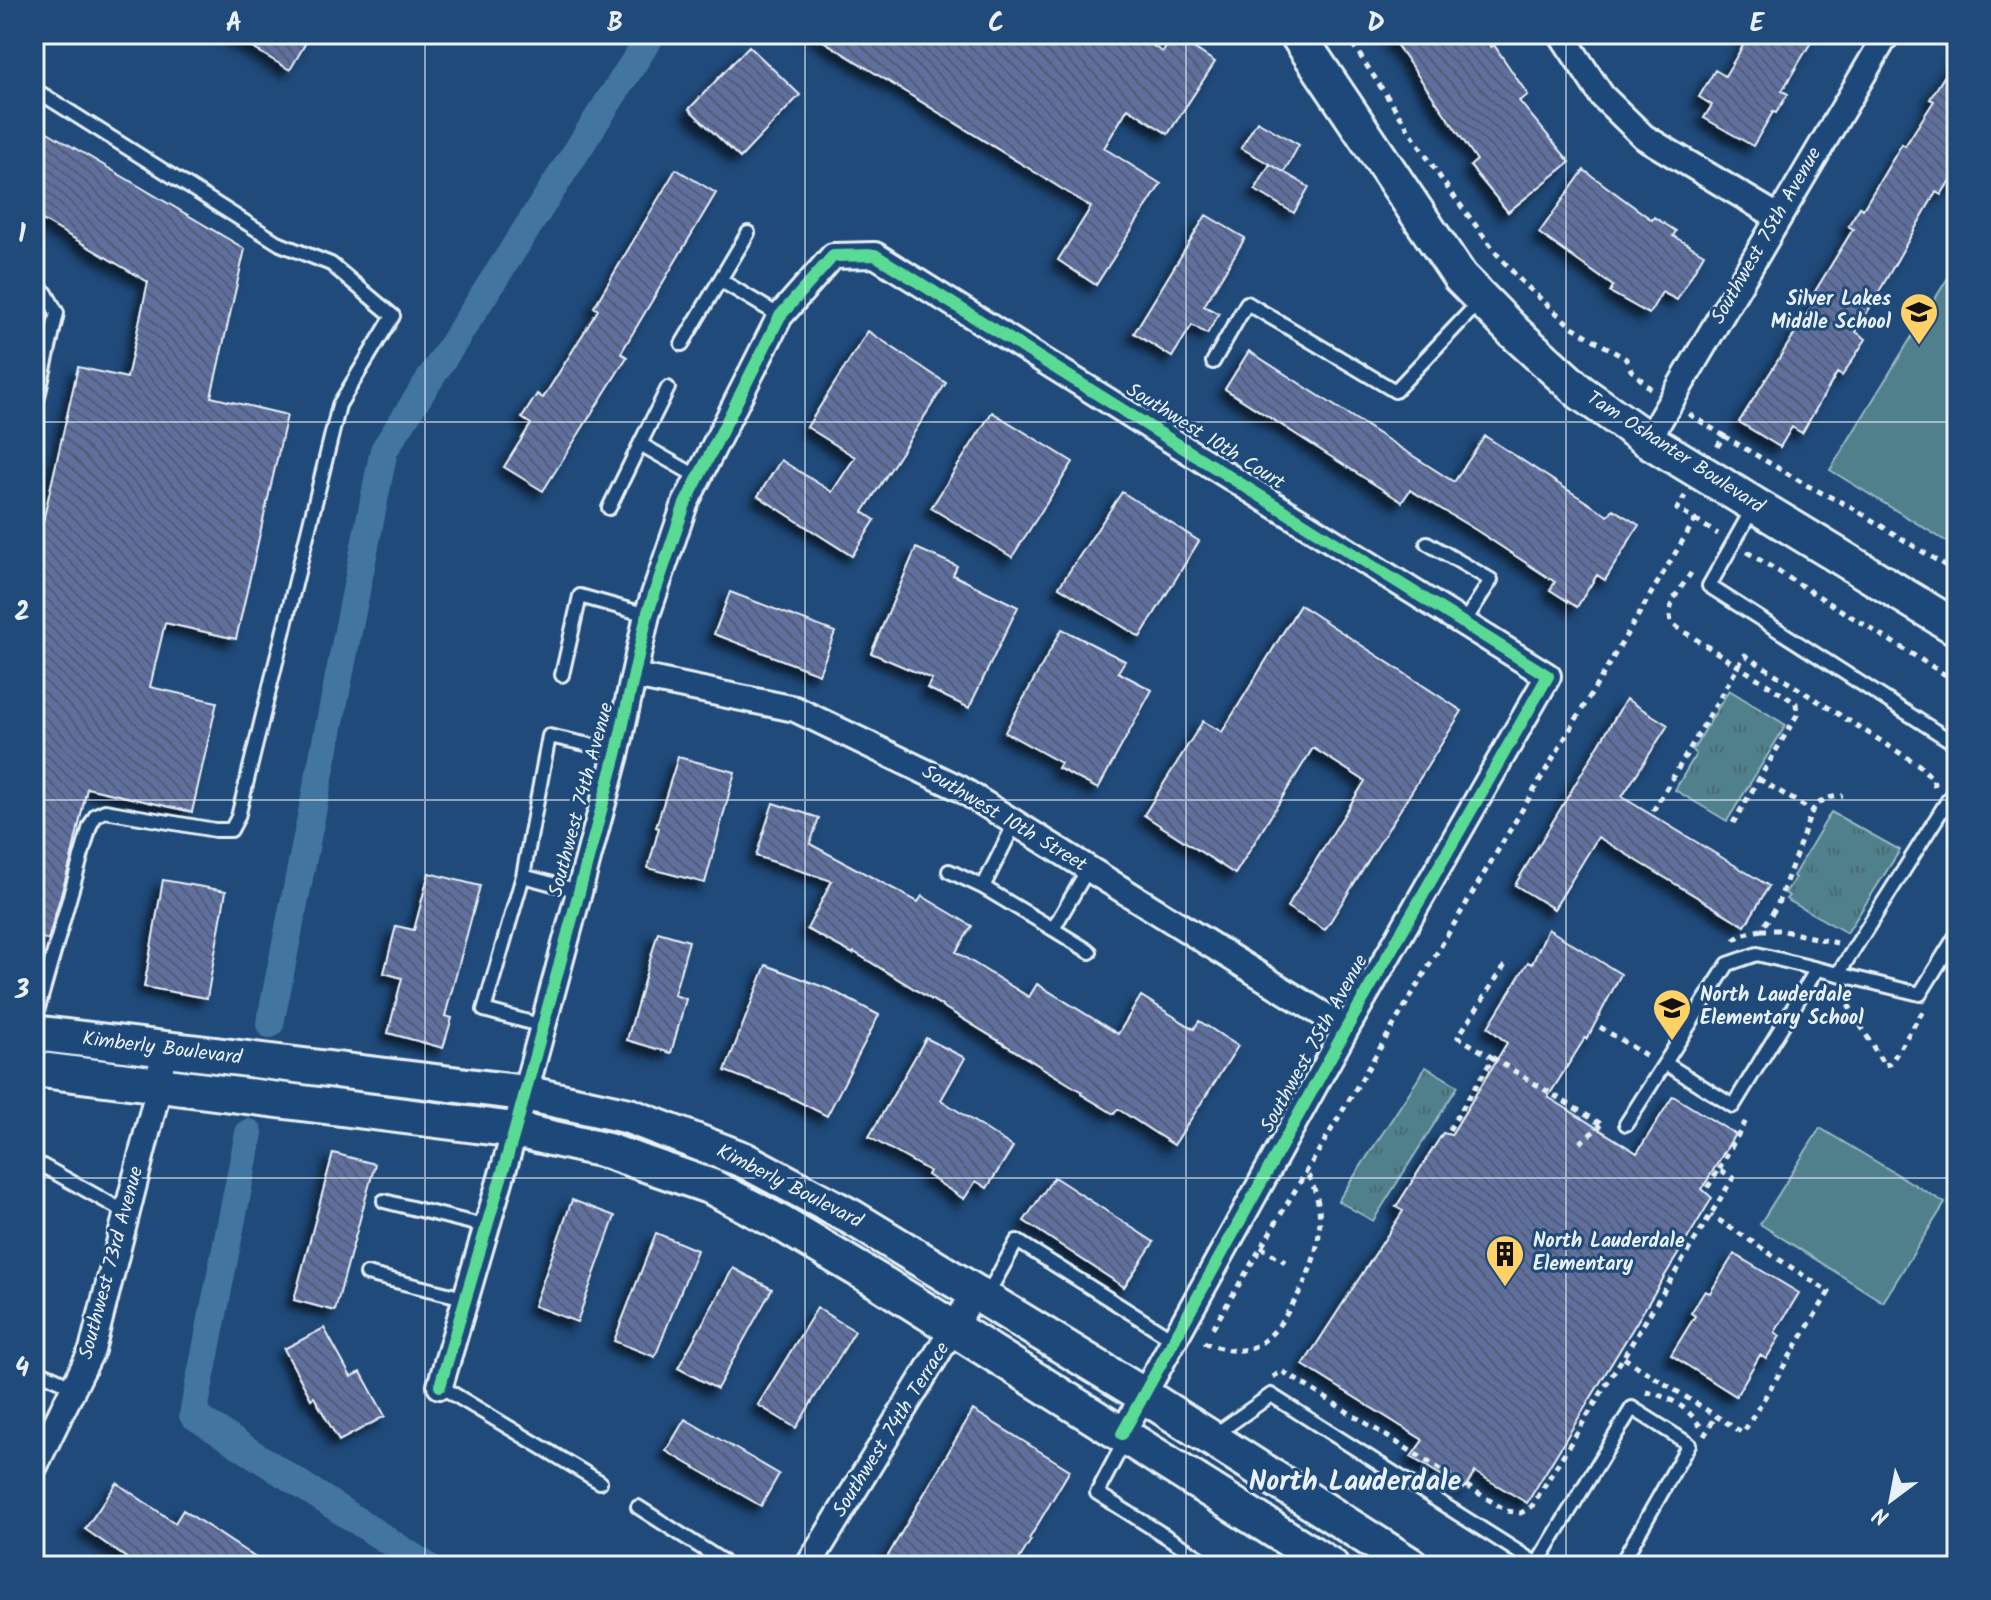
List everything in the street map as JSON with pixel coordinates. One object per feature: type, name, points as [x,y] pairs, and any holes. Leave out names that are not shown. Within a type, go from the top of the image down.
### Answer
[{"type":"street","name":"Tam Oshanter Boulevard","points":[[1297,34],[1460,277],[1580,392],[1648,440],[1957,628]]},
{"type":"street","points":[[1561,34],[1602,96],[1644,137],[1778,217]]},
{"type":"street","name":"Southwest 75th Avenue","points":[[1648,440],[1887,34]]},
{"type":"street","name":"Southwest 10th Court","points":[[833,256],[875,255],[1548,676]]},
{"type":"street","name":"Southwest 74th Avenue","points":[[440,1386],[468,1299],[617,751],[647,615],[685,504],[780,316],[833,256]]},
{"type":"street","name":"Southwest 10th Street","points":[[635,676],[795,709],[959,788],[1346,1029]]},
{"type":"street","name":"Southwest 75th Avenue","points":[[1124,1436],[1143,1395],[1346,1029],[1548,676]]},
{"type":"street","name":"Kimberly Boulevard","points":[[34,1033],[525,1093],[629,1116],[744,1160],[853,1218],[980,1295],[1412,1566]]},
{"type":"street","name":"Southwest 73rd Avenue","points":[[34,1468],[92,1350],[159,1086],[163,1049]]},
{"type":"street","name":"Kimberly Boulevard","points":[[34,1069],[515,1130],[608,1151],[712,1187],[782,1224],[955,1329],[1321,1563]]},
{"type":"street","name":"Southwest 74th Terrace","points":[[808,1566],[955,1329],[980,1295]]},
{"type":"lane","points":[[34,89],[280,244],[331,264],[393,316],[339,405],[238,817],[231,830],[215,830],[105,811],[96,815],[40,974],[34,1022]]},
{"type":"lane","points":[[682,344],[748,233]]},
{"type":"lane","points":[[720,280],[780,316]]},
{"type":"lane","points":[[34,286],[46,293],[57,313],[34,414]]},
{"type":"lane","points":[[1213,362],[1247,303],[1395,391],[1482,299]]},
{"type":"lane","points":[[609,508],[668,388]]},
{"type":"lane","points":[[640,444],[698,477]]},
{"type":"lane","points":[[1755,505],[1709,586],[1957,745]]},
{"type":"lane","points":[[1427,543],[1491,580],[1463,624]]},
{"type":"lane","points":[[562,675],[580,596],[647,615]]},
{"type":"lane","points":[[543,1026],[484,1010],[523,876],[549,736],[617,751]]},
{"type":"lane","points":[[1665,1063],[1733,1106],[1957,786]]},
{"type":"lane","points":[[983,887],[1015,823]]},
{"type":"lane","points":[[1053,929],[1088,869]]},
{"type":"lane","points":[[949,871],[983,887],[1090,952]]},
{"type":"lane","points":[[523,876],[579,891]]},
{"type":"lane","points":[[1626,1124],[1728,964],[1757,954],[1920,994],[1957,934]]},
{"type":"lane","points":[[34,1161],[127,1213]]},
{"type":"lane","points":[[384,1201],[488,1227]]},
{"type":"lane","points":[[980,1295],[1017,1241],[1174,1340]]},
{"type":"lane","points":[[367,1274],[468,1299]]},
{"type":"lane","points":[[34,1369],[74,1387]]},
{"type":"lane","points":[[440,1386],[600,1482]]},
{"type":"lane","points":[[1210,1438],[1271,1395],[1538,1565],[1632,1408],[1689,1444],[1620,1566]]},
{"type":"lane","points":[[1124,1436],[1097,1493],[1213,1566]]},
{"type":"lane","points":[[638,1507],[726,1566]]},
{"type":"path","points":[[1346,34],[1444,183],[1521,281],[1571,326],[1626,359],[1641,382],[1670,402],[1808,486],[1851,507],[1957,573]]},
{"type":"path","points":[[1724,436],[1677,509],[1957,682]]},
{"type":"path","points":[[1196,1356],[1695,520]]},
{"type":"path","points":[[1713,532],[1716,542]]},
{"type":"path","points":[[1700,570],[1692,572],[1670,606],[1668,614],[1672,624],[1798,707],[1797,715],[1733,823]]},
{"type":"path","points":[[1653,811],[1745,655],[1919,765],[1933,779],[1935,792]]},
{"type":"path","points":[[1759,779],[1812,811],[1828,797],[1843,796]]},
{"type":"path","points":[[1761,930],[1780,930],[1844,945]]},
{"type":"path","points":[[1507,962],[1458,1037],[1601,1124]]},
{"type":"path","points":[[1829,972],[1884,1065],[1890,1064],[1923,1010]]},
{"type":"path","points":[[1449,1130],[1493,1058]]},
{"type":"path","points":[[1706,1190],[1749,1120],[1733,1106]]},
{"type":"path","points":[[1507,1511],[1521,1513],[1532,1506],[1624,1358],[1733,1178],[1719,1169]]},
{"type":"path","points":[[1204,1342],[1219,1349],[1236,1351],[1252,1348],[1269,1337],[1300,1293],[1315,1262],[1320,1223],[1319,1202],[1306,1172]]},
{"type":"path","points":[[1624,1358],[1743,1433],[1829,1292],[1711,1215]]},
{"type":"path","points":[[1261,1247],[1285,1262]]},
{"type":"path","points":[[1602,1393],[1611,1398]]},
{"type":"path","points":[[1700,1443],[1716,1416]]},
{"type":"green space","name":"Silver Lakes Middle School","points":[[1957,263],[1957,548],[1830,470]]},
{"type":"green space","points":[[1729,690],[1786,725],[1727,821],[1675,790],[1696,754],[1693,750]]},
{"type":"green space","points":[[1831,812],[1900,850],[1847,933],[1786,899],[1789,896],[1785,893]]},
{"type":"green space","points":[[1426,1067],[1458,1086],[1373,1221],[1338,1201]]},
{"type":"green space","points":[[1820,1128],[1945,1203],[1883,1302],[1760,1224]]},
{"type":"building","points":[[229,34],[311,34],[290,70]]},
{"type":"building","points":[[812,34],[1133,34],[1163,52],[1174,35],[1215,62],[1168,134],[1128,108],[1104,148],[1161,184],[1096,285],[1058,260],[1091,207]]},
{"type":"building","points":[[1389,34],[1482,34],[1491,47],[1494,45],[1528,95],[1519,101],[1570,162],[1508,212],[1470,166],[1477,160]]},
{"type":"building","points":[[1750,34],[1816,34],[1782,91],[1788,94],[1753,146],[1704,118],[1712,105],[1699,97],[1715,70],[1725,76]]},
{"type":"building","points":[[749,46],[800,95],[740,158],[689,109]]},
{"type":"building","points":[[1957,56],[1957,187],[1949,182],[1941,195],[1936,192],[1856,332],[1866,339],[1842,376],[1837,373],[1802,433],[1792,427],[1780,447],[1739,422],[1819,295],[1814,293],[1853,229],[1848,226],[1860,207],[1863,209],[1902,144],[1905,146],[1934,101],[1930,99]]},
{"type":"building","points":[[1257,121],[1299,145],[1284,172],[1241,148]]},
{"type":"building","points":[[34,124],[245,249],[211,397],[287,415],[236,639],[165,623],[150,687],[217,702],[192,812],[87,788],[48,940],[34,936],[34,561],[78,367],[127,378],[148,282],[34,215]]},
{"type":"building","points":[[1270,164],[1309,187],[1294,213],[1255,190]]},
{"type":"building","points":[[676,169],[716,193],[621,353],[627,357],[543,491],[504,467],[531,424],[522,418],[537,394],[543,398],[598,310],[594,307]]},
{"type":"building","points":[[1584,170],[1652,220],[1654,217],[1676,231],[1673,236],[1704,254],[1677,300],[1662,292],[1649,314],[1610,292],[1613,286],[1539,233]]},
{"type":"building","points":[[1206,215],[1245,238],[1204,306],[1219,314],[1207,334],[1192,325],[1172,357],[1134,333]]},
{"type":"building","points":[[868,331],[946,383],[863,512],[875,520],[852,556],[758,496],[781,460],[832,492],[855,457],[807,427]]},
{"type":"building","points":[[1249,351],[1454,482],[1485,436],[1608,516],[1613,509],[1639,525],[1605,580],[1597,575],[1577,607],[1550,590],[1555,582],[1476,530],[1410,490],[1402,502],[1225,389]]},
{"type":"building","points":[[992,412],[1073,462],[1012,557],[931,508]]},
{"type":"building","points":[[1122,492],[1199,541],[1140,637],[1059,587]]},
{"type":"building","points":[[916,548],[957,566],[953,575],[1018,607],[969,708],[927,688],[932,679],[871,653]]},
{"type":"building","points":[[730,592],[835,632],[819,674],[714,634]]},
{"type":"building","points":[[1300,605],[1462,711],[1325,930],[1287,907],[1365,781],[1313,748],[1235,874],[1144,815],[1203,721],[1222,732]]},
{"type":"building","points":[[1062,629],[1125,661],[1118,672],[1152,690],[1098,789],[1058,768],[1061,763],[1005,732]]},
{"type":"building","points":[[1626,699],[1668,725],[1622,797],[1769,886],[1745,926],[1598,837],[1554,909],[1515,885]]},
{"type":"building","points":[[678,757],[735,772],[705,883],[648,868],[659,828],[656,827]]},
{"type":"building","points":[[773,803],[819,818],[810,844],[918,902],[922,896],[972,926],[956,952],[1029,997],[1037,984],[1118,1034],[1141,996],[1194,1029],[1199,1021],[1238,1046],[1174,1145],[1118,1109],[1114,1114],[854,952],[807,929],[832,881],[756,856]]},
{"type":"building","points":[[429,873],[480,886],[445,1016],[452,1018],[443,1048],[388,1033],[402,978],[384,973],[396,926],[414,930]]},
{"type":"building","points":[[163,880],[226,891],[207,998],[144,987]]},
{"type":"building","name":"North Lauderdale Elementary","points":[[1548,929],[1621,974],[1587,1039],[1548,1097],[1637,1153],[1673,1096],[1735,1134],[1702,1189],[1712,1198],[1527,1503],[1475,1472],[1464,1489],[1411,1457],[1423,1440],[1303,1365],[1403,1211],[1396,1207],[1443,1133],[1451,1135],[1507,1043],[1488,1027],[1528,962],[1532,964]]},
{"type":"building","points":[[658,932],[689,941],[674,995],[686,999],[671,1053],[627,1040]]},
{"type":"building","points":[[766,965],[831,990],[879,1015],[827,1116],[782,1093],[725,1071]]},
{"type":"building","points":[[926,1038],[965,1058],[941,1100],[1013,1147],[987,1188],[976,1181],[964,1199],[927,1175],[929,1171],[869,1137]]},
{"type":"building","points":[[333,1153],[375,1164],[335,1311],[294,1300]]},
{"type":"building","points":[[1054,1177],[1154,1242],[1124,1287],[1024,1221]]},
{"type":"building","points":[[572,1200],[615,1216],[577,1322],[534,1306]]},
{"type":"building","points":[[656,1233],[697,1250],[655,1357],[614,1341]]},
{"type":"building","name":"North Lauderdale Elementary","points":[[1734,1254],[1799,1293],[1775,1332],[1780,1336],[1766,1359],[1760,1355],[1736,1396],[1671,1355],[1695,1316],[1691,1313],[1705,1291],[1710,1293]]},
{"type":"building","points":[[733,1268],[772,1289],[717,1389],[678,1368]]},
{"type":"building","points":[[817,1308],[855,1331],[796,1428],[758,1405]]},
{"type":"building","points":[[324,1328],[351,1377],[361,1372],[385,1416],[339,1441],[314,1397],[311,1399],[284,1349]]},
{"type":"building","points":[[973,1410],[1070,1470],[1031,1540],[1015,1566],[882,1566]]},
{"type":"building","points":[[685,1419],[779,1474],[761,1506],[666,1451]]},
{"type":"building","points":[[117,1483],[175,1523],[183,1510],[268,1566],[138,1566],[85,1529]]},
{"type":"waterway","points":[[270,1024],[384,450],[652,34]]},
{"type":"waterway","points":[[249,1133],[193,1415],[427,1566]]},
{"type":"cycle path","points":[[440,1386],[515,1130],[617,751],[647,615],[685,504],[780,316],[833,256],[875,255],[1548,676],[1346,1029],[1122,1434]]},
{"type":"place","name":"Silver Lakes Middle School","points":[[1919,346]]},
{"type":"place","name":"North Lauderdale Elementary School","points":[[1672,1042]]},
{"type":"place","name":"North Lauderdale Elementary","points":[[1505,1288]]},
{"type":"district","name":"North Lauderdale","points":[[1355,1482]]}]
